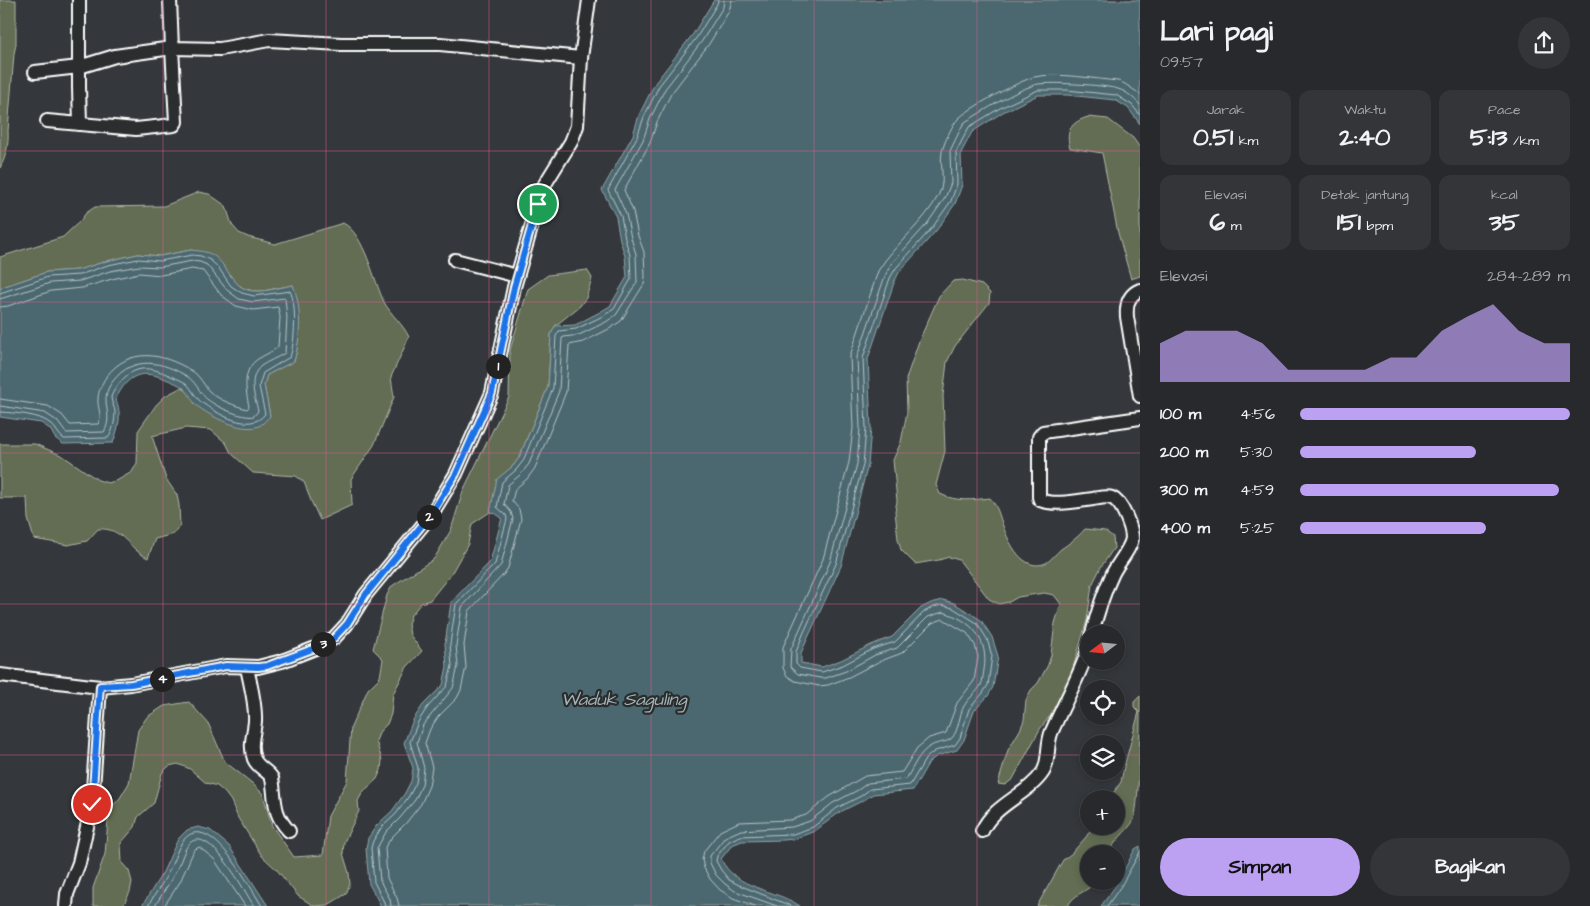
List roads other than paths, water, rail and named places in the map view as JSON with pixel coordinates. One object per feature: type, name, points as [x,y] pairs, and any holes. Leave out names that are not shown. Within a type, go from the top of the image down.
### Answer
[{"type":"street","points":[[79,0],[80,124]]},
{"type":"street","points":[[47,121],[136,129],[174,125],[176,122],[170,0]]},
{"type":"street","points":[[0,675],[100,686],[131,684],[226,666],[267,666],[318,647],[334,638],[347,624],[372,587],[431,514],[456,474],[492,393],[517,276],[545,184],[571,142],[576,126],[588,0]]},
{"type":"street","points":[[35,72],[79,67],[114,56],[172,48],[220,49],[269,40],[341,44],[440,44],[581,58]]},
{"type":"street","points":[[455,260],[517,276]]},
{"type":"street","points":[[1140,290],[1134,293],[1126,306],[1140,393]]},
{"type":"street","points":[[1095,625],[1106,588],[1130,545],[1131,532],[1122,506],[1113,498],[1066,502],[1040,500],[1038,497],[1039,437],[1043,432],[1140,418]]},
{"type":"street","points":[[247,667],[255,720],[251,739],[253,754],[259,766],[272,778],[275,809],[282,823],[289,830]]},
{"type":"street","points":[[982,831],[986,823],[1004,805],[1042,773],[1046,764],[1051,733],[1080,670]]},
{"type":"street","points":[[66,906],[67,894],[79,863],[92,804],[100,686]]},
{"type":"water","name":"Waduk Saguling","points":[[714,0],[1140,0],[1140,124],[1128,108],[1115,100],[1067,95],[1038,95],[1003,112],[972,132],[961,153],[962,185],[955,204],[936,231],[900,271],[895,280],[868,359],[871,428],[868,465],[841,566],[801,653],[801,663],[822,667],[841,660],[892,637],[921,608],[943,600],[954,603],[981,620],[992,637],[998,656],[993,687],[988,696],[974,711],[964,740],[957,750],[937,756],[929,762],[913,790],[873,794],[840,812],[815,831],[794,839],[742,841],[732,845],[721,859],[727,869],[746,883],[790,900],[800,906],[381,906],[369,884],[366,848],[368,838],[377,825],[392,811],[411,781],[413,768],[404,743],[413,720],[423,705],[443,685],[447,666],[445,644],[451,602],[490,562],[502,518],[490,512],[497,479],[513,466],[519,458],[548,387],[551,335],[555,326],[575,325],[610,306],[627,277],[625,256],[616,217],[602,190],[633,135],[639,115],[655,83],[693,34]]},
{"type":"water","points":[[191,250],[206,252],[214,256],[236,282],[247,290],[264,291],[293,285],[298,303],[300,323],[296,352],[294,361],[267,375],[264,385],[270,416],[263,423],[252,428],[226,422],[196,405],[179,385],[159,377],[144,374],[131,379],[116,399],[119,421],[113,443],[63,444],[55,438],[50,429],[41,423],[0,417],[0,290],[2,287],[47,272],[78,270],[138,254],[160,256]]},
{"type":"water","points":[[198,827],[210,830],[229,846],[268,906],[142,906],[163,872],[178,839],[187,830]]},
{"type":"water","points":[[1140,846],[1140,906],[1101,906],[1113,890],[1125,890],[1125,868],[1135,849]]}]
